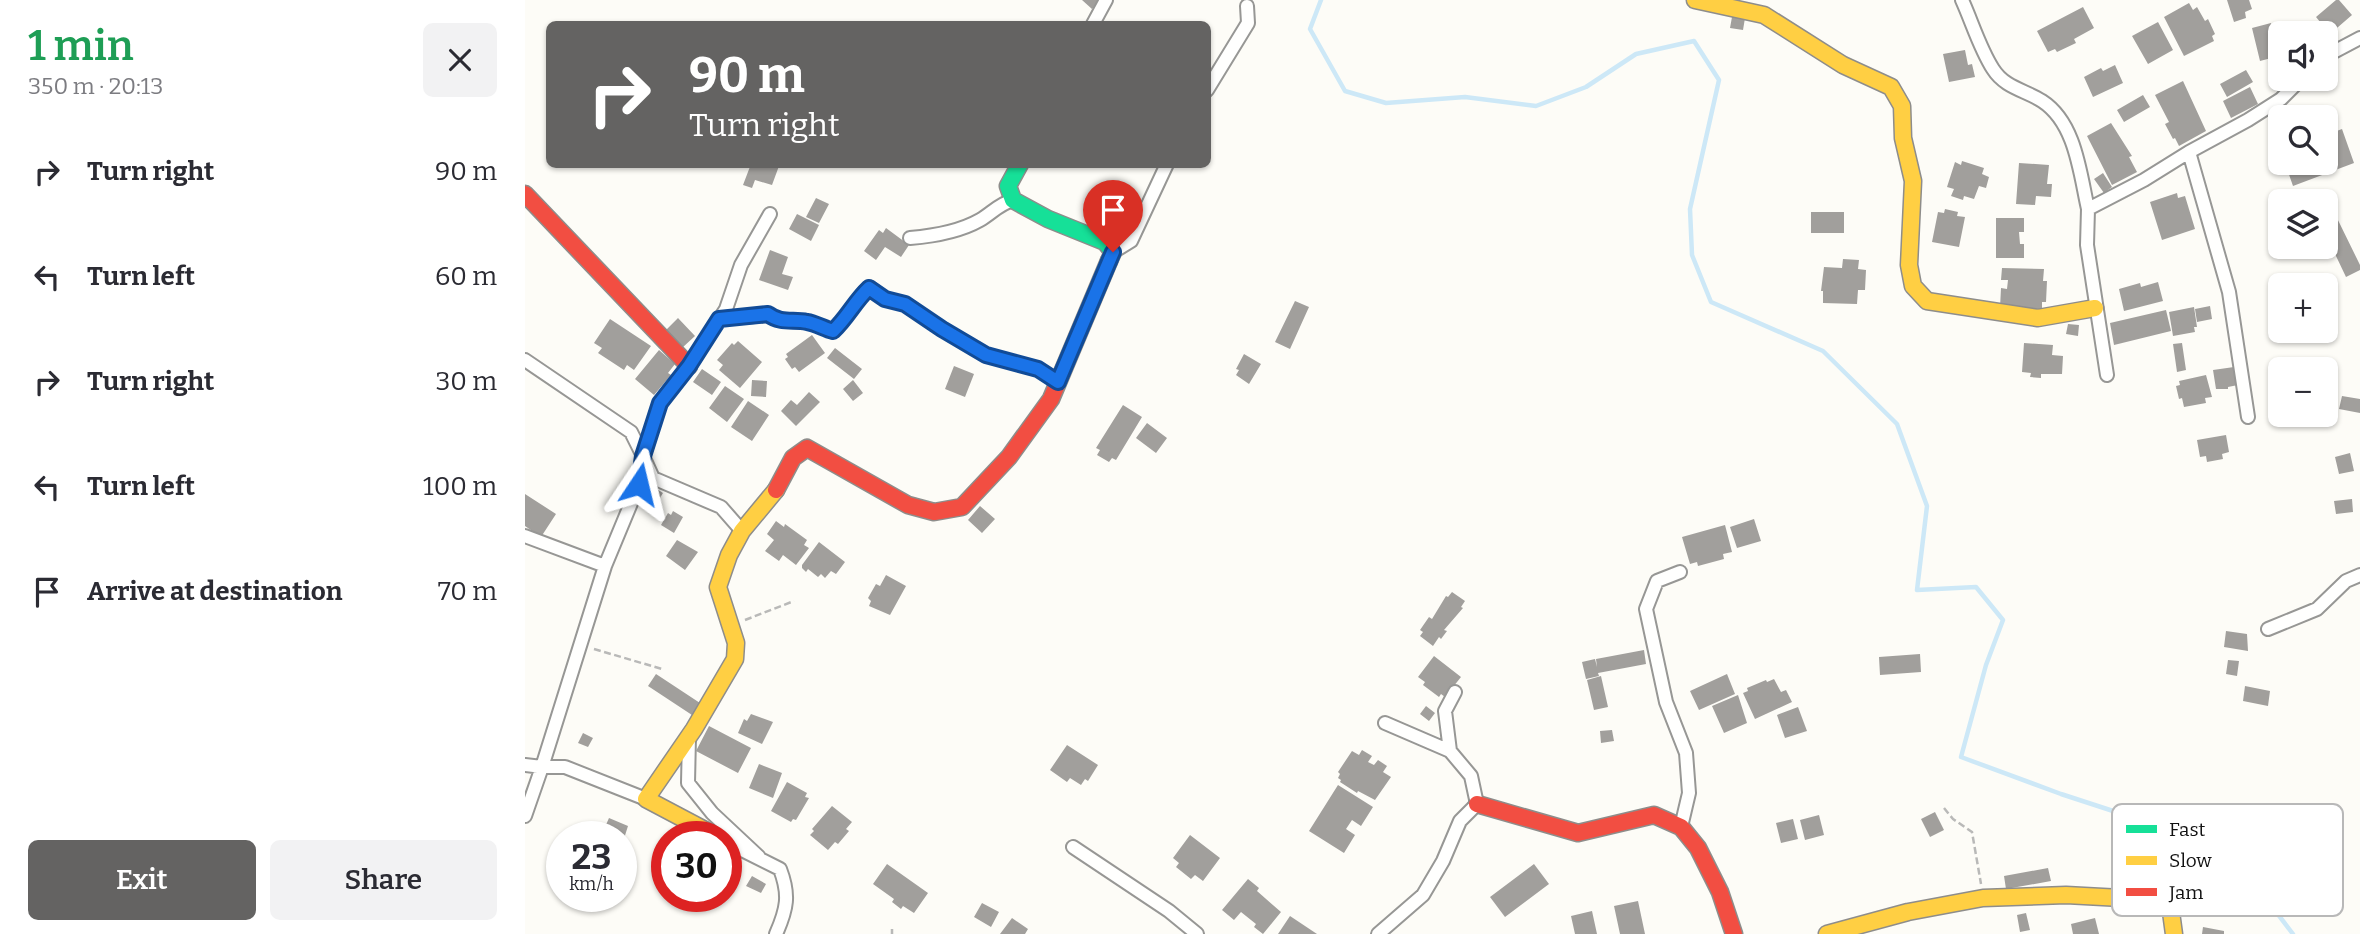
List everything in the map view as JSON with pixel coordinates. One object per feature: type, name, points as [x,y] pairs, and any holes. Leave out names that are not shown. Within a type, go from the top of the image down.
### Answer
[{"type":"street","points":[[1095,21],[1106,0]]},
{"type":"street","points":[[1695,0],[1764,15],[1843,65],[1891,87],[1902,106],[1903,138],[1913,181],[1909,265],[1913,286],[1927,301],[2038,318],[2095,308]]},
{"type":"street","points":[[1962,0],[1993,69],[2008,85],[2044,102],[2070,136],[2088,209],[2087,245],[2107,375]]},
{"type":"street","points":[[1211,83],[1248,23],[1247,6]]},
{"type":"street","points":[[2338,50],[2360,38]]},
{"type":"street","points":[[2088,209],[2144,180],[2259,113],[2289,91]]},
{"type":"street","points":[[2189,152],[2229,292],[2248,417]]},
{"type":"street","points":[[1018,168],[1008,186],[1013,200],[1048,219],[1105,242],[1113,252]]},
{"type":"street","points":[[646,799],[689,737],[735,659],[736,643],[718,587],[729,555],[742,531],[776,491],[793,458],[807,447],[908,505],[934,512],[962,507],[1009,457],[1051,400],[1113,252],[1131,241],[1165,168]]},
{"type":"street","points":[[525,194],[689,366]]},
{"type":"street","points":[[911,238],[940,235],[979,220],[1002,203],[1013,200]]},
{"type":"street","points":[[525,816],[605,566],[639,484],[643,456],[660,403],[689,366],[726,309],[741,265],[770,214]]},
{"type":"street","points":[[719,319],[768,314],[774,319],[808,322],[833,331],[843,322],[857,299],[869,288],[885,299],[905,304],[986,355],[1038,369],[1058,382]]},
{"type":"street","points":[[525,360],[631,432],[653,478],[721,507],[742,531]]},
{"type":"street","points":[[525,536],[605,566]]},
{"type":"street","points":[[1679,572],[1657,581],[1646,609],[1666,702],[1686,753],[1689,793],[1681,827]]},
{"type":"street","points":[[2268,629],[2317,609],[2346,581],[2360,575]]},
{"type":"street","points":[[1450,751],[1445,711],[1455,692]]},
{"type":"street","points":[[1385,723],[1450,751],[1471,776],[1478,804]]},
{"type":"street","points":[[689,737],[688,783],[712,813],[759,857]]},
{"type":"street","points":[[525,765],[565,767],[646,799],[688,821]]},
{"type":"street","points":[[1478,804],[1579,833],[1654,815],[1681,827],[1698,848],[1720,892],[1734,934]]},
{"type":"street","points":[[1378,934],[1423,895],[1443,861],[1460,821],[1478,804]]},
{"type":"street","points":[[1073,846],[1169,911],[1197,934]]},
{"type":"street","points":[[742,849],[780,869],[787,889],[784,915],[776,934]]},
{"type":"street","points":[[1827,934],[1908,912],[1983,898],[2066,895],[2112,898]]},
{"type":"street","points":[[2172,916],[2174,934]]},
{"type":"path","points":[[729,627],[794,601]]},
{"type":"path","points":[[580,644],[662,669]]},
{"type":"path","points":[[1944,808],[1953,819],[1972,832],[1983,898]]},
{"type":"path","points":[[892,929],[892,934]]},
{"type":"building","points":[[1082,0],[1100,0],[1092,9]]},
{"type":"building","points":[[2227,0],[2249,0],[2252,9],[2245,12],[2246,18],[2234,22]]},
{"type":"building","points":[[2336,0],[2352,15],[2338,27],[2338,21],[2319,21],[2316,17]]},
{"type":"building","points":[[2189,3],[2193,10],[2197,7],[2205,21],[2208,19],[2215,34],[2212,36],[2214,41],[2184,56],[2164,17]]},
{"type":"building","points":[[2083,7],[2094,28],[2074,39],[2076,43],[2057,52],[2055,49],[2048,52],[2037,31]]},
{"type":"building","points":[[1732,17],[1745,18],[1743,30],[1730,28]]},
{"type":"building","points":[[2158,22],[2173,50],[2148,64],[2132,36]]},
{"type":"building","points":[[2268,24],[2268,59],[2260,61],[2252,28]]},
{"type":"building","points":[[1965,50],[1968,65],[1972,64],[1975,77],[1949,82],[1943,54]]},
{"type":"building","points":[[2115,65],[2123,83],[2093,97],[2084,77],[2101,68],[2103,71]]},
{"type":"building","points":[[2246,70],[2253,82],[2227,97],[2220,84]]},
{"type":"building","points":[[2183,81],[2206,131],[2179,146],[2165,124],[2169,122],[2155,95]]},
{"type":"building","points":[[2250,87],[2258,104],[2231,118],[2223,101]]},
{"type":"building","points":[[2143,95],[2150,107],[2124,122],[2117,110]]},
{"type":"building","points":[[2111,123],[2132,156],[2129,157],[2137,172],[2112,185],[2087,136]]},
{"type":"building","points":[[2342,129],[2354,163],[2338,169],[2338,130]]},
{"type":"building","points":[[1962,161],[1984,168],[1982,174],[1989,177],[1986,188],[1979,186],[1974,199],[1964,196],[1963,200],[1951,196],[1954,189],[1947,187],[1955,162],[1961,165]]},
{"type":"building","points":[[2019,163],[2049,165],[2047,184],[2052,184],[2051,197],[2036,196],[2035,205],[2016,204]]},
{"type":"building","points":[[749,168],[778,168],[772,185],[755,180],[752,188],[743,185]]},
{"type":"building","points":[[2103,173],[2112,187],[2104,193],[2094,179]]},
{"type":"building","points":[[2289,175],[2322,175],[2293,186]]},
{"type":"building","points":[[2177,193],[2178,198],[2185,196],[2195,229],[2162,240],[2150,202]]},
{"type":"building","points":[[816,198],[829,204],[819,223],[806,217]]},
{"type":"building","points":[[1945,209],[1965,217],[1959,247],[1932,242],[1938,212],[1944,213]]},
{"type":"building","points":[[1811,212],[1844,212],[1844,233],[1811,233]]},
{"type":"building","points":[[797,214],[819,225],[811,241],[789,229]]},
{"type":"building","points":[[1996,218],[2024,218],[2024,232],[2019,232],[2020,244],[2024,244],[2024,258],[1996,258]]},
{"type":"building","points":[[2338,220],[2360,265],[2360,270],[2346,277],[2337,259]]},
{"type":"building","points":[[886,228],[909,245],[901,257],[885,247],[876,260],[864,251],[879,230],[883,233]]},
{"type":"building","points":[[770,250],[788,257],[782,274],[793,277],[788,290],[759,280]]},
{"type":"building","points":[[1843,259],[1859,260],[1858,269],[1866,270],[1865,290],[1858,290],[1857,304],[1823,303],[1821,291],[1824,267],[1842,268]]},
{"type":"building","points":[[2002,268],[2044,269],[2043,281],[2047,281],[2046,302],[2042,302],[2042,309],[2000,308],[2001,288],[2007,289],[2008,280],[2001,280]]},
{"type":"building","points":[[2158,282],[2163,301],[2124,311],[2119,289],[2140,283],[2141,287]]},
{"type":"building","points":[[1295,301],[1309,307],[1290,349],[1275,342]]},
{"type":"building","points":[[2210,306],[2212,319],[2197,322],[2195,309]]},
{"type":"building","points":[[2194,307],[2197,327],[2194,327],[2195,332],[2173,336],[2169,312]]},
{"type":"building","points":[[2166,310],[2171,331],[2114,345],[2110,323]]},
{"type":"building","points":[[678,318],[695,336],[682,348],[665,331]]},
{"type":"building","points":[[610,319],[651,346],[634,370],[627,365],[624,370],[598,353],[602,348],[594,343]]},
{"type":"building","points":[[2068,324],[2079,325],[2078,336],[2066,334]]},
{"type":"building","points":[[812,335],[825,353],[799,372],[795,367],[792,369],[785,359],[788,357],[786,354]]},
{"type":"building","points":[[738,341],[762,362],[740,388],[719,370],[723,365],[717,360],[732,343],[734,345]]},
{"type":"building","points":[[2024,343],[2053,345],[2052,355],[2063,356],[2062,374],[2041,374],[2041,378],[2030,377],[2031,373],[2022,372]]},
{"type":"building","points":[[2182,343],[2186,370],[2177,372],[2173,344]]},
{"type":"building","points":[[835,348],[862,369],[854,379],[827,358]]},
{"type":"building","points":[[659,350],[675,364],[668,373],[671,375],[654,395],[635,379]]},
{"type":"building","points":[[1244,354],[1261,364],[1249,384],[1236,375],[1239,370],[1236,369]]},
{"type":"building","points":[[954,366],[974,374],[965,397],[945,389]]},
{"type":"building","points":[[2234,367],[2238,385],[2228,389],[2216,389],[2213,370]]},
{"type":"building","points":[[702,369],[721,382],[712,395],[693,382]]},
{"type":"building","points":[[2206,375],[2212,397],[2205,398],[2206,403],[2184,407],[2176,386],[2180,385],[2179,381]]},
{"type":"building","points":[[752,380],[767,381],[766,397],[751,396]]},
{"type":"building","points":[[853,380],[863,393],[853,401],[843,389]]},
{"type":"building","points":[[725,386],[744,399],[727,422],[709,408]]},
{"type":"building","points":[[809,392],[820,402],[796,426],[781,411],[791,400],[797,405]]},
{"type":"building","points":[[2342,396],[2360,399],[2360,413],[2339,409]]},
{"type":"building","points":[[748,401],[769,415],[752,441],[731,427]]},
{"type":"building","points":[[1123,405],[1142,417],[1116,460],[1112,458],[1109,462],[1097,455],[1100,450],[1096,448]]},
{"type":"building","points":[[1147,423],[1167,438],[1156,453],[1136,438]]},
{"type":"building","points":[[2226,435],[2229,452],[2222,454],[2223,459],[2207,462],[2206,456],[2200,457],[2197,440]]},
{"type":"building","points":[[2350,453],[2354,471],[2339,474],[2335,457]]},
{"type":"building","points":[[654,487],[663,493],[655,506],[645,500]]},
{"type":"building","points":[[525,494],[556,514],[541,537],[525,526]]},
{"type":"building","points":[[2352,499],[2353,512],[2336,514],[2334,501]]},
{"type":"building","points":[[980,506],[995,519],[982,533],[968,520]]},
{"type":"building","points":[[673,511],[683,517],[674,533],[661,525],[668,513],[671,515]]},
{"type":"building","points":[[1754,519],[1761,541],[1737,548],[1730,527]]},
{"type":"building","points":[[776,521],[784,527],[785,524],[807,540],[804,545],[809,548],[796,565],[783,555],[779,561],[765,551],[774,540],[767,534]]},
{"type":"building","points":[[1725,525],[1732,552],[1723,554],[1724,559],[1698,566],[1697,562],[1690,564],[1682,537]]},
{"type":"building","points":[[677,540],[698,552],[685,570],[666,556]]},
{"type":"building","points":[[819,542],[845,562],[836,574],[831,571],[825,578],[802,568]]},
{"type":"building","points":[[886,575],[906,586],[890,615],[869,606],[871,601],[868,598],[876,584],[880,586]]},
{"type":"building","points":[[1452,592],[1465,601],[1461,607],[1463,608],[1433,646],[1420,636],[1423,632],[1420,630]]},
{"type":"building","points":[[2226,631],[2247,634],[2248,651],[2224,647]]},
{"type":"building","points":[[1644,650],[1646,664],[1598,673],[1599,676],[1586,679],[1582,662],[1595,659],[1597,667],[1596,659]]},
{"type":"building","points":[[1920,654],[1921,672],[1880,675],[1879,657]]},
{"type":"building","points":[[1434,656],[1461,677],[1445,697],[1441,694],[1439,697],[1423,685],[1425,682],[1418,677]]},
{"type":"building","points":[[2228,660],[2239,661],[2237,676],[2226,674]]},
{"type":"building","points":[[656,674],[700,703],[692,715],[648,686]]},
{"type":"building","points":[[1727,674],[1735,694],[1699,710],[1690,691]]},
{"type":"building","points":[[1601,676],[1608,707],[1594,710],[1587,680]]},
{"type":"building","points":[[1774,679],[1781,692],[1786,690],[1792,702],[1755,719],[1743,693],[1748,691],[1747,688]]},
{"type":"building","points":[[2245,686],[2270,691],[2268,706],[2243,701]]},
{"type":"building","points":[[1738,695],[1747,723],[1724,733],[1712,706]]},
{"type":"building","points":[[1426,706],[1435,713],[1429,721],[1420,714]]},
{"type":"building","points":[[1798,707],[1807,731],[1785,738],[1777,715]]},
{"type":"building","points":[[751,714],[773,722],[762,744],[738,733],[744,719],[747,721]]},
{"type":"building","points":[[709,726],[751,748],[738,773],[696,751]]},
{"type":"building","points":[[1612,730],[1614,741],[1601,743],[1600,731]]},
{"type":"building","points":[[583,733],[593,738],[588,747],[578,743]]},
{"type":"building","points":[[1067,745],[1098,765],[1088,781],[1085,779],[1081,785],[1070,778],[1067,782],[1050,770]]},
{"type":"building","points":[[1362,750],[1372,756],[1368,762],[1374,765],[1378,760],[1387,766],[1383,772],[1391,777],[1375,800],[1358,791],[1357,793],[1338,778],[1338,772],[1352,751],[1359,755]]},
{"type":"building","points":[[759,764],[782,773],[773,798],[749,788]]},
{"type":"building","points":[[787,782],[807,793],[805,797],[809,798],[796,820],[791,822],[771,811]]},
{"type":"building","points":[[1338,785],[1373,807],[1361,826],[1352,820],[1346,829],[1355,835],[1344,853],[1309,831]]},
{"type":"building","points":[[832,806],[852,822],[846,829],[849,831],[838,844],[835,842],[828,850],[810,835]]},
{"type":"building","points":[[1935,812],[1944,830],[1930,837],[1921,819]]},
{"type":"building","points":[[1819,815],[1824,835],[1805,840],[1800,820]]},
{"type":"building","points":[[1793,819],[1798,839],[1781,843],[1776,823]]},
{"type":"building","points":[[1190,835],[1220,858],[1203,881],[1195,875],[1191,879],[1176,867],[1179,863],[1173,858]]},
{"type":"building","points":[[887,864],[928,893],[914,913],[903,906],[901,909],[892,902],[894,899],[873,884]]},
{"type":"building","points":[[1534,864],[1549,884],[1505,917],[1490,897]]},
{"type":"building","points":[[2048,868],[2051,881],[2006,889],[2004,876]]},
{"type":"building","points":[[752,876],[766,884],[761,893],[746,886]]},
{"type":"building","points":[[1248,879],[1259,888],[1257,891],[1281,912],[1263,934],[1254,927],[1256,924],[1241,912],[1234,920],[1222,910]]},
{"type":"building","points":[[1638,901],[1645,934],[1620,934],[1614,906]]},
{"type":"building","points":[[982,903],[999,912],[991,927],[974,917]]},
{"type":"building","points":[[1592,911],[1597,934],[1575,934],[1571,916]]},
{"type":"building","points":[[2026,913],[2030,930],[2020,932],[2017,915]]},
{"type":"building","points":[[1290,916],[1317,934],[1278,934]]},
{"type":"building","points":[[1012,918],[1028,929],[1025,934],[1000,934]]},
{"type":"building","points":[[2095,918],[2099,934],[2073,934],[2071,924]]},
{"type":"building","points":[[2203,927],[2224,931],[2224,934],[2202,934]]},
{"type":"waterway","points":[[1321,0],[1310,29],[1345,91],[1386,103],[1465,97],[1536,106],[1586,87],[1636,54],[1694,41],[1719,80],[1690,209],[1692,255],[1711,302],[1823,351],[1897,424],[1927,506],[1917,590],[1976,587],[2003,620],[1986,665],[1961,757],[2112,811]]},
{"type":"waterway","points":[[2279,916],[2293,934]]},
{"type":"traffic: fast","points":[[1018,168],[1008,186],[1013,200],[1048,219],[1105,242],[1113,252],[1109,261]]},
{"type":"traffic: slow","points":[[1695,0],[1764,15],[1843,65],[1891,87],[1902,106],[1903,138],[1913,181],[1909,265],[1913,286],[1927,301],[2038,318],[2095,308]]},
{"type":"traffic: slow","points":[[688,821],[646,799],[694,729],[735,659],[736,643],[718,587],[729,555],[742,531],[776,490]]},
{"type":"traffic: slow","points":[[1827,934],[1908,912],[1983,898],[2066,895],[2112,898]]},
{"type":"traffic: slow","points":[[2172,916],[2174,934]]},
{"type":"traffic: jam","points":[[525,194],[689,366]]},
{"type":"traffic: jam","points":[[776,490],[793,458],[807,448],[908,505],[934,512],[962,507],[1009,457],[1051,399],[1109,261]]},
{"type":"traffic: jam","points":[[1477,804],[1578,833],[1654,815],[1681,827],[1698,848],[1720,892],[1734,934]]},
{"type":"route","points":[[639,484],[643,456],[660,403],[689,366],[719,319],[768,314],[774,319],[808,322],[833,331],[843,322],[857,299],[869,288],[885,299],[905,304],[986,355],[1038,369],[1058,382],[1113,252]]}]
